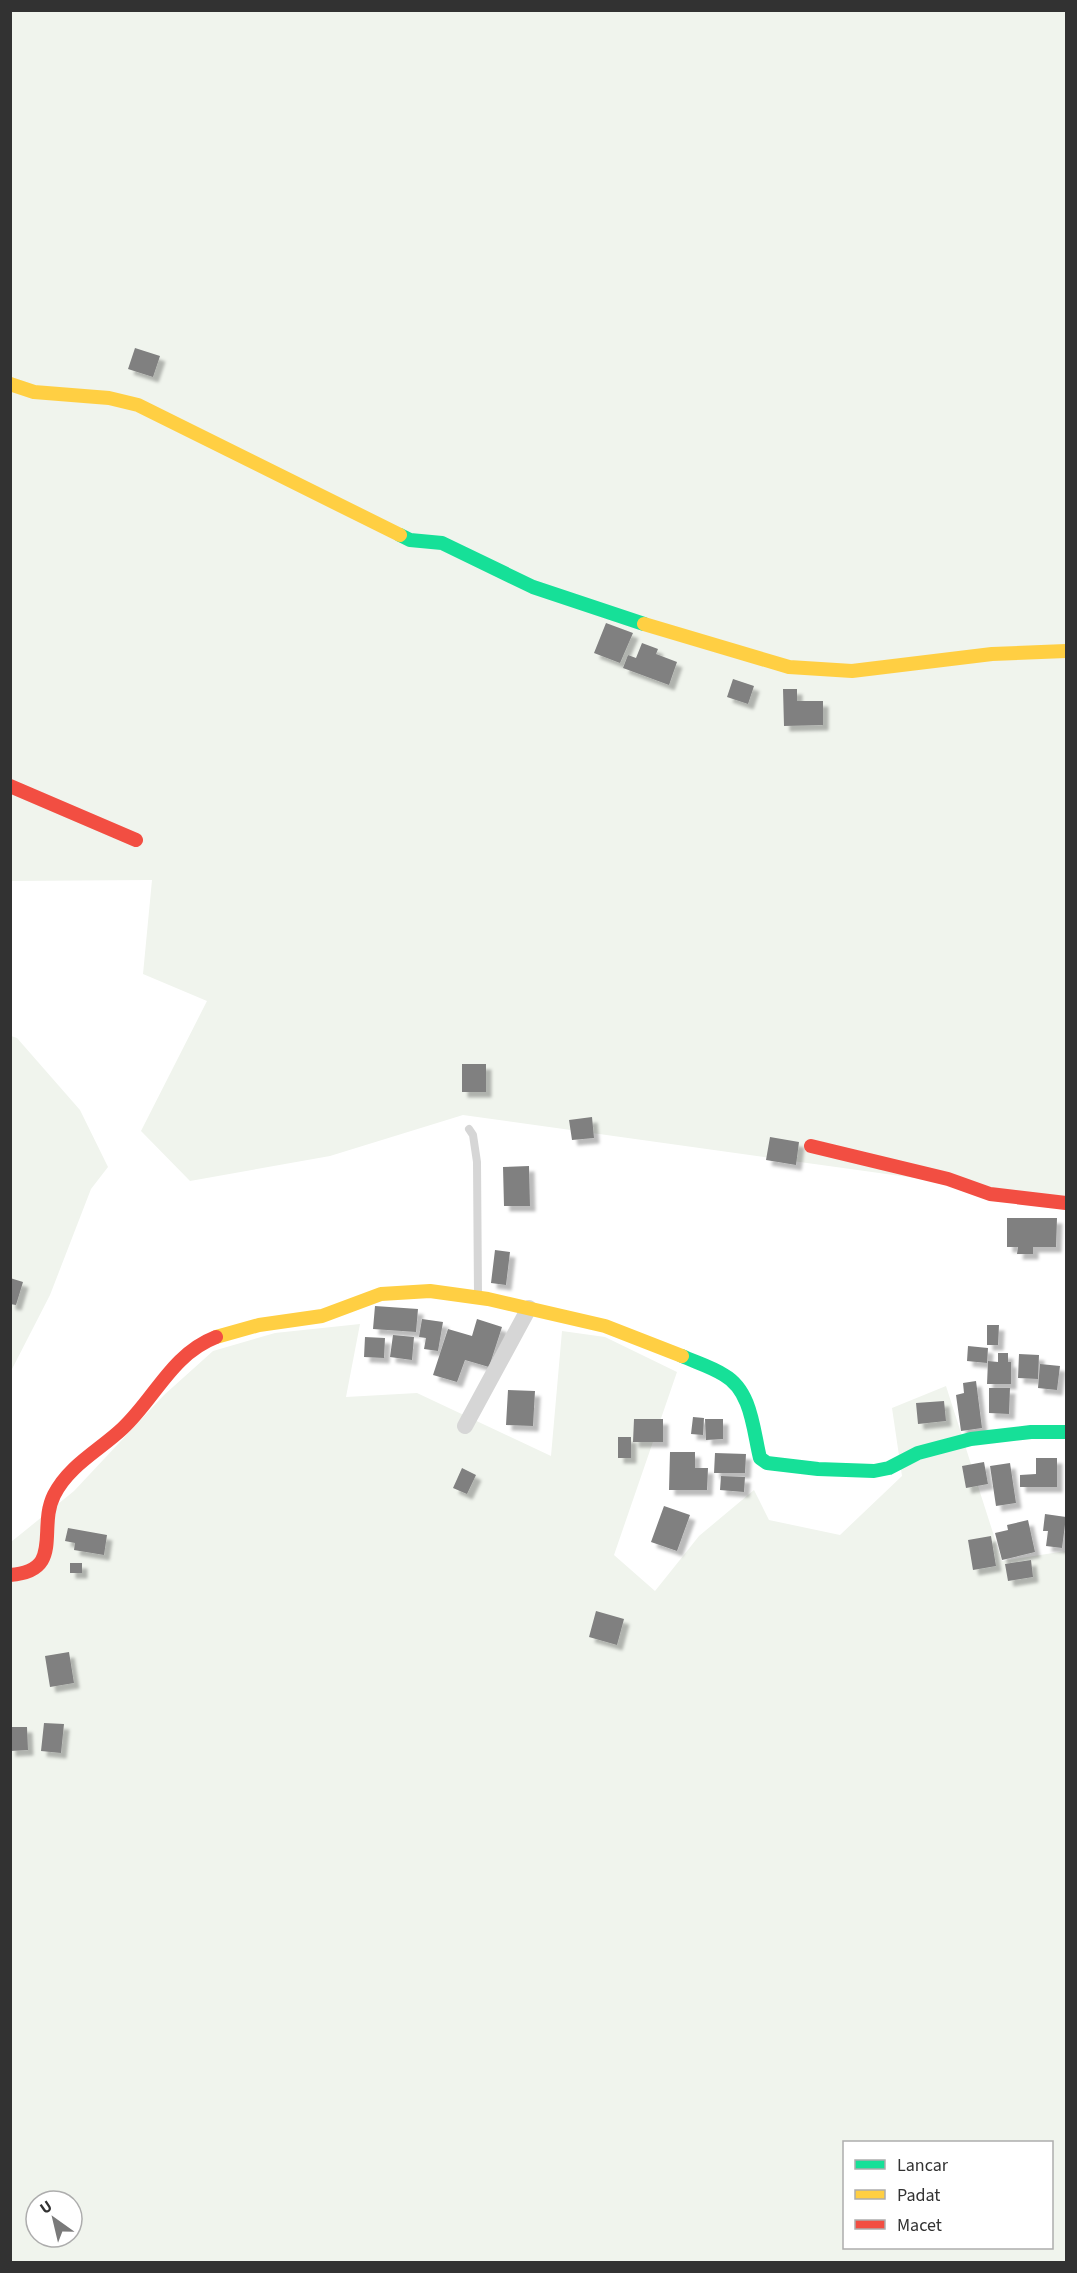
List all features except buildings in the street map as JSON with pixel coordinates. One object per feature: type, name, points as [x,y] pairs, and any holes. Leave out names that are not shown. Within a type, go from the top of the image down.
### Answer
[{"type":"street","points":[[10,384],[34,392],[109,398],[138,405],[410,540],[442,543],[533,587],[767,662],[817,670],[852,671],[992,654],[1066,651]]},
{"type":"street","points":[[10,786],[136,840]]},
{"type":"street","points":[[811,1146],[948,1179],[990,1194],[1066,1203]]},
{"type":"street","points":[[10,1575],[24,1576],[35,1573],[42,1564],[49,1512],[62,1481],[124,1427],[172,1366],[201,1344],[219,1336],[269,1323],[325,1315],[387,1292],[429,1291],[478,1296],[612,1328],[725,1375],[739,1388],[747,1402],[760,1458],[767,1463],[818,1469],[874,1471],[889,1468],[918,1453],[971,1439],[1031,1432],[1066,1432]]},
{"type":"street","points":[[465,1426],[529,1308]]},
{"type":"lane","points":[[470,1129],[477,1162],[478,1296]]},
{"type":"shaded area","points":[[10,11],[1066,11],[1066,1199],[463,1115],[330,1156],[190,1181],[141,1131],[207,1001],[143,974],[152,880],[11,881]]},
{"type":"shaded area","points":[[11,1036],[17,1038],[80,1110],[108,1167],[91,1189],[50,1295],[11,1371]]},
{"type":"shaded area","points":[[360,1324],[346,1397],[417,1393],[551,1456],[562,1331],[605,1337],[677,1372],[614,1555],[655,1591],[699,1536],[754,1490],[769,1520],[840,1535],[902,1476],[892,1408],[946,1386],[1002,1561],[1066,1551],[1066,2262],[11,2262],[11,1542],[74,1491],[164,1395],[213,1351],[275,1333]]},
{"type":"traffic: fast","points":[[400,535],[410,540],[442,543],[533,587],[644,624]]},
{"type":"traffic: fast","points":[[682,1356],[719,1372],[733,1382],[746,1401],[760,1458],[767,1463],[818,1469],[874,1471],[889,1468],[918,1453],[971,1439],[1031,1432],[1066,1432]]},
{"type":"traffic: slow","points":[[10,384],[34,392],[109,398],[138,405],[400,535]]},
{"type":"traffic: slow","points":[[644,624],[789,667],[852,671],[992,654],[1066,651]]},
{"type":"traffic: slow","points":[[216,1337],[259,1325],[322,1316],[381,1294],[430,1291],[488,1299],[605,1326],[682,1356]]},
{"type":"traffic: jam","points":[[10,786],[136,840]]},
{"type":"traffic: jam","points":[[811,1146],[948,1179],[990,1194],[1066,1203]]},
{"type":"traffic: jam","points":[[10,1575],[27,1572],[38,1566],[44,1557],[49,1508],[60,1484],[76,1466],[123,1428],[187,1354],[216,1337]]}]
